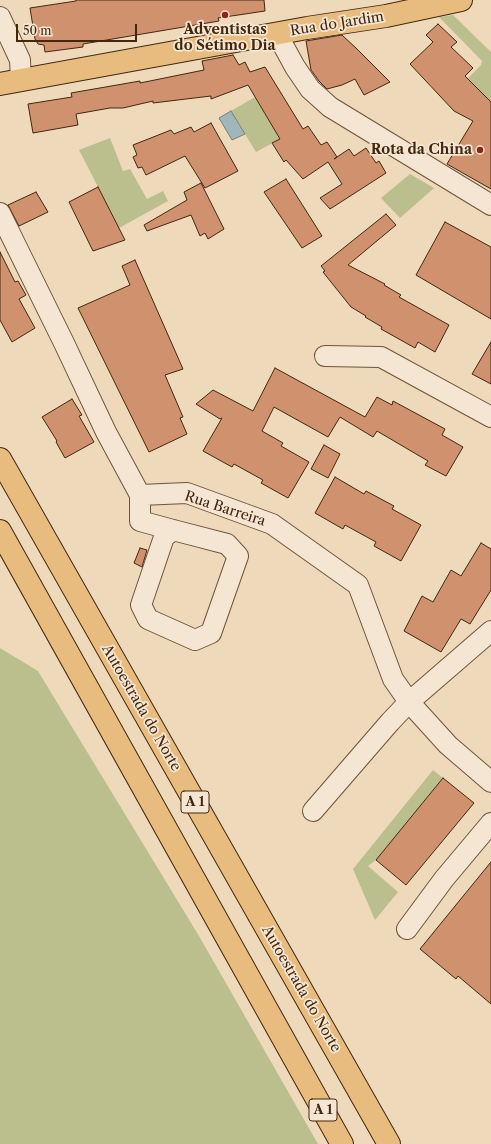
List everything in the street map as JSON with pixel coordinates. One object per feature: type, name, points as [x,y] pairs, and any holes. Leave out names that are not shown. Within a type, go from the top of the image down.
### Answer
[{"type":"main road","name":"Rua do Jardim","points":[[0,84],[386,16],[461,0]]},
{"type":"main road","name":"Autoestrada do Norte","points":[[0,459],[389,1144]]},
{"type":"main road","name":"A 1","points":[[0,531],[342,1144]]},
{"type":"street","points":[[0,17],[20,60],[21,80]]},
{"type":"street","points":[[277,34],[295,68],[310,89],[330,107],[491,205]]},
{"type":"street","points":[[0,213],[106,432],[140,495],[140,521],[227,544],[238,556],[211,633],[195,640],[148,619],[141,605],[164,537],[173,530]]},
{"type":"street","points":[[325,356],[381,357],[491,417]]},
{"type":"street","name":"Rua Barreira","points":[[140,495],[186,493],[272,524],[358,585],[393,679],[409,702],[448,745],[491,782]]},
{"type":"street","points":[[314,811],[409,702],[491,631]]},
{"type":"street","points":[[407,929],[444,880],[491,823]]},
{"type":"green space","points":[[453,15],[491,52],[491,102],[468,78],[481,65],[482,61],[439,17]]},
{"type":"green space","points":[[255,97],[280,139],[256,152],[231,111]]},
{"type":"green space","points":[[110,138],[123,171],[130,169],[147,199],[163,191],[168,201],[119,228],[79,150]]},
{"type":"green space","points":[[410,174],[434,188],[400,218],[381,198]]},
{"type":"green space","points":[[0,648],[38,671],[199,936],[318,1144],[0,1144]]},
{"type":"green space","points":[[433,770],[443,778],[376,860],[368,866],[398,892],[375,920],[353,869]]},
{"type":"water","points":[[231,111],[245,134],[232,140],[219,118]]},
{"type":"building","points":[[76,0],[264,0],[265,11],[218,18],[219,21],[83,44],[83,47],[45,52],[44,45],[38,44],[35,39],[30,8]]},
{"type":"building","points":[[438,24],[457,42],[451,47],[473,68],[465,76],[491,102],[491,189],[447,164],[473,121],[454,111],[410,64],[433,42],[426,35]]},
{"type":"building","points":[[342,35],[390,82],[364,95],[355,79],[342,85],[327,89],[311,70],[306,41]]},
{"type":"building","points":[[233,55],[239,65],[245,62],[250,72],[265,67],[303,129],[308,126],[321,145],[327,142],[337,157],[349,149],[354,156],[366,148],[376,163],[379,161],[386,173],[330,209],[320,198],[342,184],[328,162],[303,179],[286,160],[284,162],[272,143],[280,139],[248,85],[211,99],[211,96],[153,103],[153,101],[123,108],[110,108],[76,114],[78,125],[33,133],[28,104],[72,97],[71,93],[140,81],[140,83],[204,70],[202,61]]},
{"type":"building","points":[[211,123],[238,171],[205,188],[185,156],[146,175],[142,167],[138,168],[133,157],[137,155],[133,145],[171,130],[174,134],[191,127],[194,132]]},
{"type":"building","points":[[286,179],[322,236],[302,248],[264,192]]},
{"type":"building","points":[[201,183],[224,229],[208,239],[205,233],[200,236],[191,215],[147,231],[144,225],[187,200],[184,192]]},
{"type":"building","points":[[98,187],[125,240],[93,251],[69,202]]},
{"type":"building","points":[[36,192],[48,212],[19,226],[8,205]]},
{"type":"building","points":[[386,214],[396,225],[348,265],[385,284],[384,285],[401,295],[399,297],[449,325],[435,352],[418,342],[415,348],[381,329],[382,327],[351,307],[323,272],[325,271],[321,266]]},
{"type":"building","points":[[445,222],[491,247],[491,319],[416,275]]},
{"type":"building","points":[[0,252],[15,282],[18,281],[26,295],[19,299],[35,328],[12,342],[0,320]]},
{"type":"building","points":[[135,260],[183,369],[165,375],[183,417],[180,418],[187,434],[149,452],[78,308],[130,285],[122,266]]},
{"type":"building","points":[[491,342],[491,384],[472,374]]},
{"type":"building","points":[[275,368],[365,417],[377,397],[392,405],[393,401],[445,429],[442,435],[463,447],[446,476],[425,465],[428,461],[377,431],[373,437],[340,417],[328,437],[274,407],[262,431],[283,443],[281,446],[309,462],[288,498],[261,483],[263,480],[234,464],[232,467],[203,451],[222,418],[220,419],[196,404],[213,390],[253,411]]},
{"type":"building","points":[[72,399],[82,415],[79,416],[94,442],[65,458],[56,442],[57,441],[42,417]]},
{"type":"building","points":[[324,445],[340,454],[328,478],[311,469]]},
{"type":"building","points":[[335,477],[364,494],[366,491],[394,506],[392,509],[421,525],[401,561],[374,546],[376,542],[345,525],[343,529],[315,513]]},
{"type":"building","points":[[481,543],[491,549],[491,590],[470,624],[461,619],[441,652],[404,631],[422,596],[433,602],[451,570],[461,576]]},
{"type":"building","points":[[140,548],[147,550],[142,567],[134,563]]},
{"type":"building","points":[[443,778],[474,803],[406,885],[376,860]]},
{"type":"building","points":[[491,862],[491,1004],[458,976],[456,979],[420,949]]},
{"type":"place","name":"Adventistas do Sétimo Dia","points":[[225,15]]},
{"type":"place","name":"Rota da China","points":[[480,150]]}]
